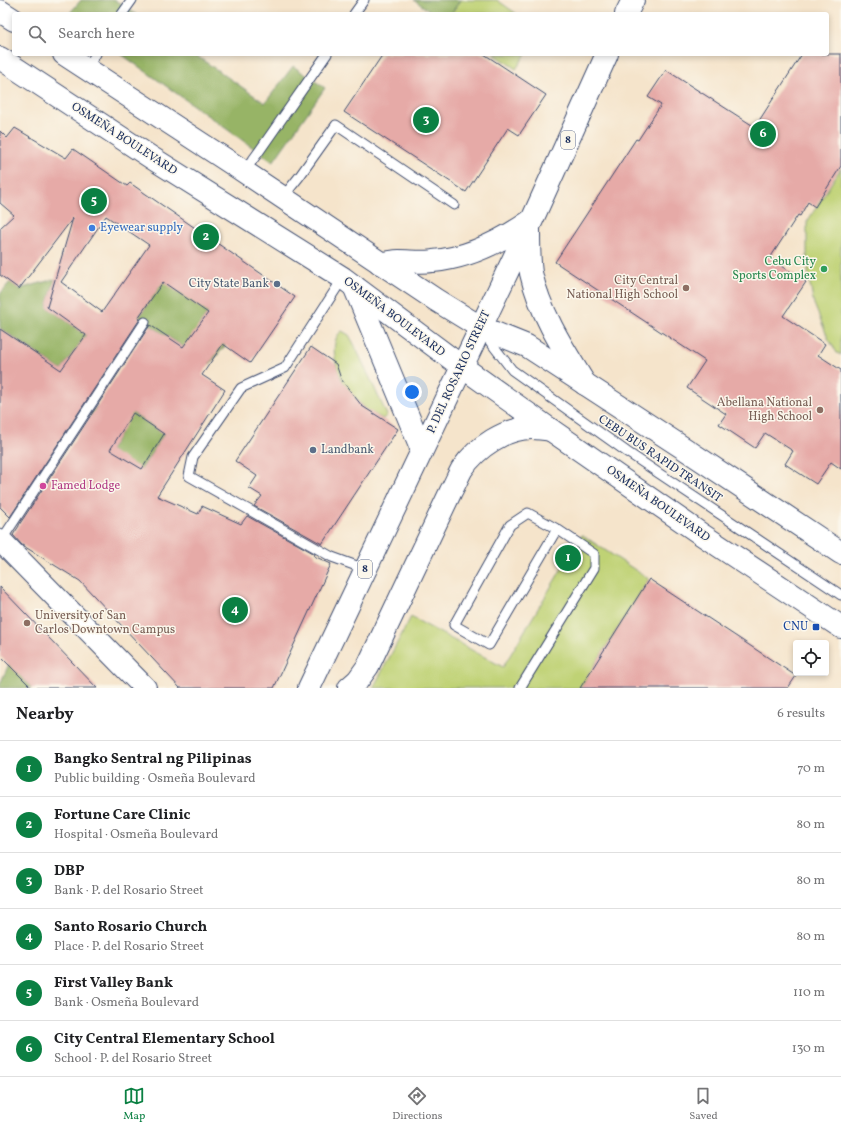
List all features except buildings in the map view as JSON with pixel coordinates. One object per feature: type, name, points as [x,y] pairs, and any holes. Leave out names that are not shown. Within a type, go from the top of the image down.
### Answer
[{"type":"main road","points":[[627,12],[633,0]]},
{"type":"main road","points":[[0,11],[12,19]]},
{"type":"main road","points":[[71,56],[91,62],[244,172],[380,264],[480,327],[527,346],[841,553]]},
{"type":"main road","name":"P. DEL ROSARIO STREET","points":[[309,688],[530,223],[606,56]]},
{"type":"main road","name":"OSMEÑA BOULEVARD","points":[[0,58],[152,158],[218,198],[348,282],[551,430],[701,534],[841,626]]},
{"type":"main road","points":[[380,264],[398,261],[431,262],[458,257],[481,248],[530,223]]},
{"type":"main road","points":[[530,223],[528,250],[537,292],[551,325],[585,384]]},
{"type":"main road","points":[[348,282],[422,450]]},
{"type":"main road","points":[[349,688],[358,680],[368,666],[451,491],[469,460],[490,442],[511,432],[533,428],[551,430]]},
{"type":"main road","points":[[0,541],[145,688]]},
{"type":"lane","points":[[123,12],[132,0]]},
{"type":"lane","points":[[355,12],[364,0]]},
{"type":"lane","points":[[244,172],[326,56]]},
{"type":"lane","points":[[282,198],[336,125],[454,205]]},
{"type":"lane","points":[[348,282],[284,368],[241,388],[193,457],[189,476],[332,557],[365,569]]},
{"type":"lane","points":[[0,541],[145,322]]},
{"type":"lane","name":"CEBU BUS RAPID TRANSIT","points":[[480,327],[512,370],[628,452],[841,595]]},
{"type":"lane","points":[[520,688],[594,568],[594,554],[557,529],[528,512],[510,525],[454,625],[489,645],[557,529]]},
{"type":"green space","points":[[81,0],[115,0],[133,12],[71,12]]},
{"type":"green space","points":[[414,0],[460,0],[452,12],[431,12]]},
{"type":"green space","points":[[460,0],[497,0],[514,12],[452,12]]},
{"type":"green space","points":[[124,56],[197,56],[265,103],[293,66],[325,88],[273,162]]},
{"type":"green space","points":[[497,56],[525,56],[516,69]]},
{"type":"green space","name":"Cebu City Sports Complex","points":[[841,168],[841,355],[837,353],[828,338],[814,304],[809,280],[807,258],[807,222]]},
{"type":"green space","points":[[166,277],[208,313],[198,327],[225,346],[210,364],[139,317]]},
{"type":"green space","points":[[55,279],[47,307],[86,335],[61,370],[0,328],[0,294],[10,282],[19,289]]},
{"type":"green space","points":[[342,331],[349,335],[354,344],[387,415],[383,419],[364,407],[341,378],[335,360],[334,346],[338,335]]},
{"type":"green space","points":[[107,396],[164,434],[140,471],[110,450],[121,433],[89,414]]},
{"type":"green space","points":[[582,535],[649,579],[580,688],[373,688],[411,617],[503,667]]},
{"type":"green space","points":[[9,664],[32,688],[0,688],[0,684]]},
{"type":"place","name":"DBP","points":[[426,120]]},
{"type":"place","name":"City Central Elementary School","points":[[763,134]]},
{"type":"place","name":"First Valley Bank","points":[[94,201]]},
{"type":"place","name":"Eyewear supply","points":[[92,228]]},
{"type":"place","name":"Fortune Care Clinic","points":[[206,237]]},
{"type":"place","name":"Cebu City Sports Complex","points":[[824,269]]},
{"type":"place","name":"City State Bank","points":[[277,284]]},
{"type":"place","name":"City Central National High School","points":[[686,288]]},
{"type":"place","name":"Abellana National High School","points":[[820,410]]},
{"type":"place","name":"Landbank","points":[[313,450]]},
{"type":"place","name":"Famed Lodge","points":[[43,486]]},
{"type":"place","name":"Bangko Sentral ng Pilipinas","points":[[568,558]]},
{"type":"place","name":"Santo Rosario Church","points":[[235,610]]},
{"type":"place","name":"University of San Carlos Downtown Campus","points":[[27,623]]},
{"type":"place","name":"CNU","points":[[816,627]]}]
